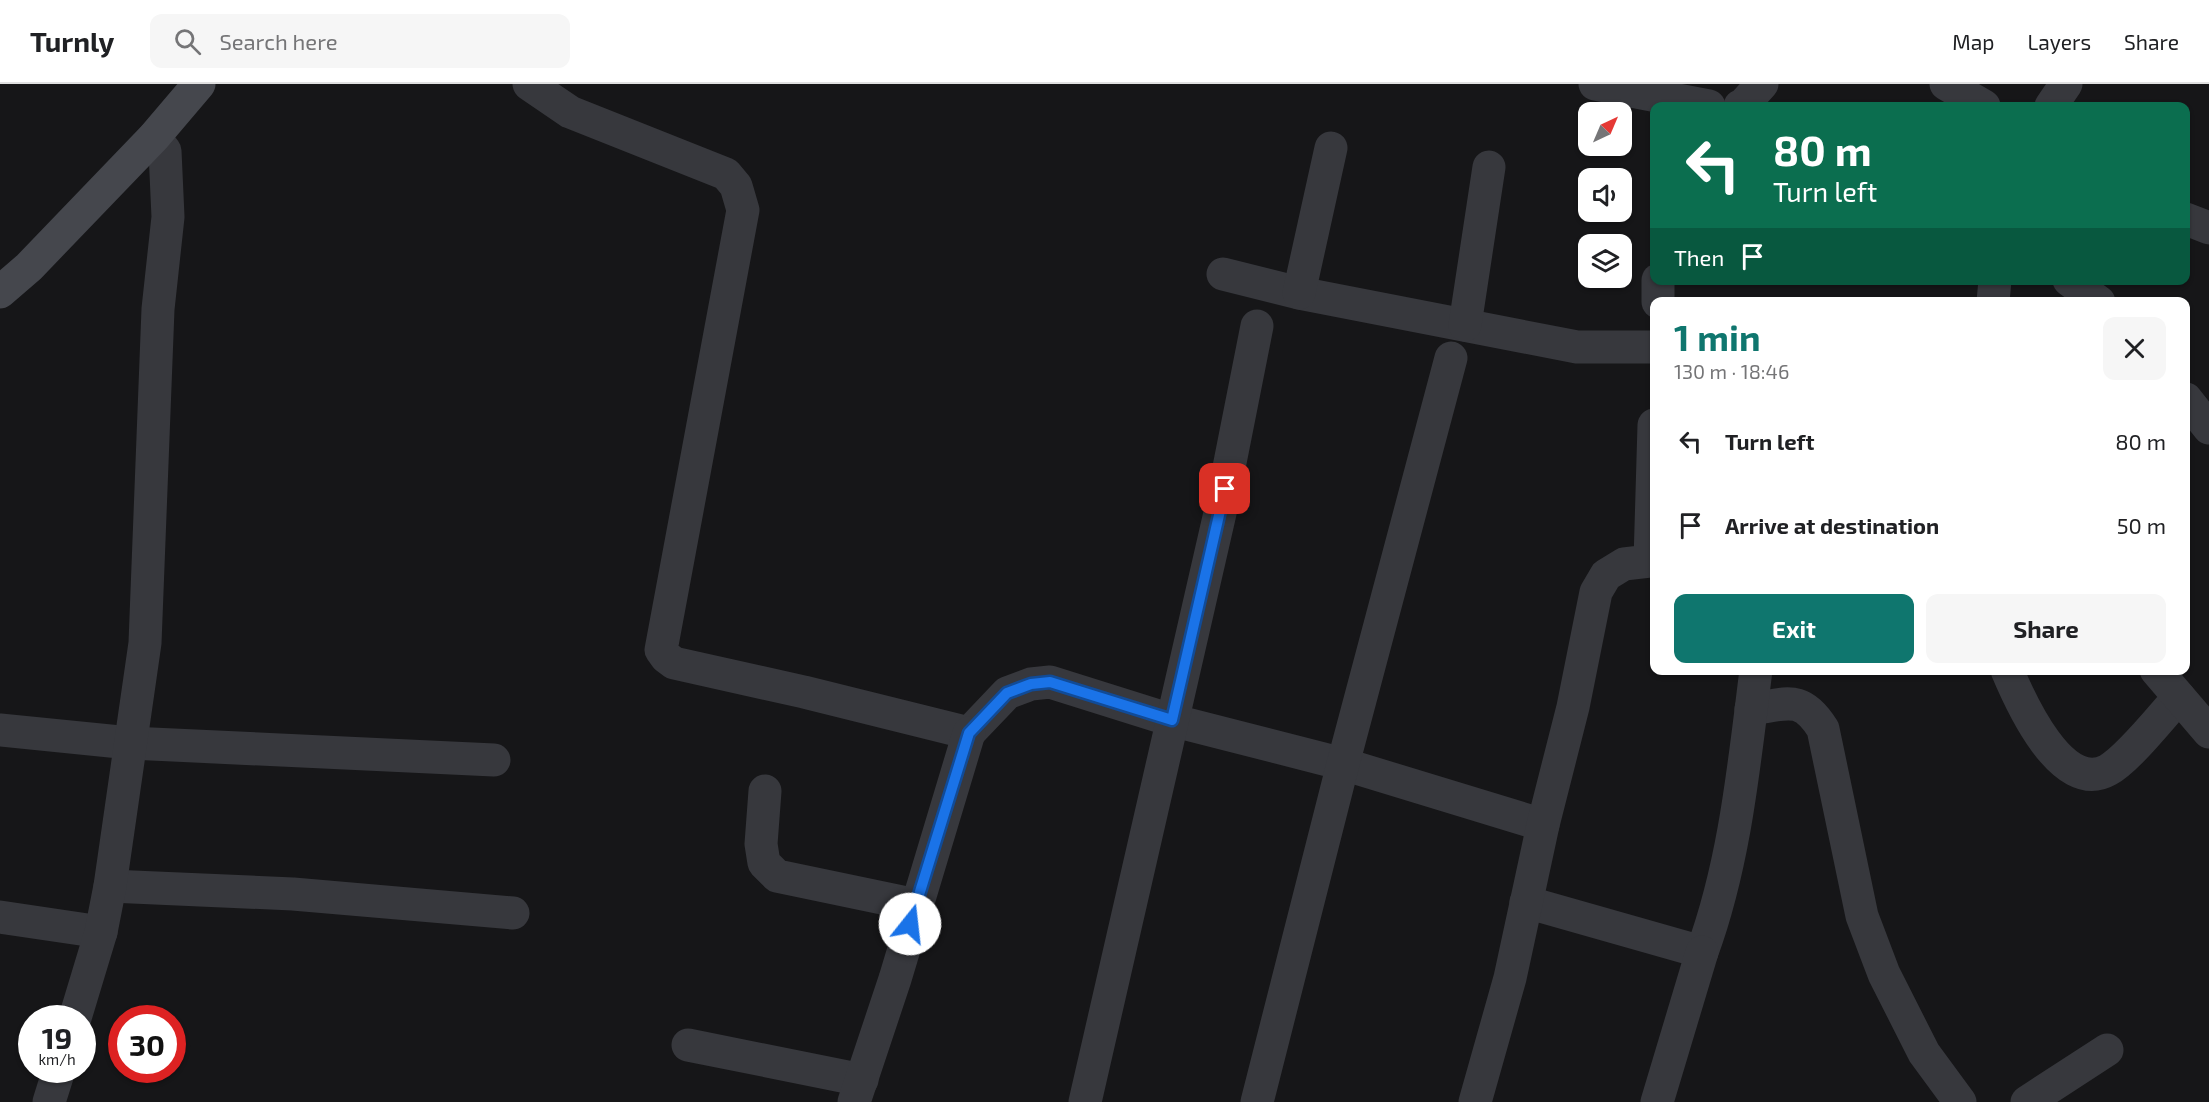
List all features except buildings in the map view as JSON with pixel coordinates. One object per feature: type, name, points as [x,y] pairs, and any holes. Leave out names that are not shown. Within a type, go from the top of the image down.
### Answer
[{"type":"street","points":[[0,292],[29,267],[154,137],[199,84]]},
{"type":"street","points":[[529,84],[570,112],[726,174],[736,186],[743,210],[661,650],[674,663],[969,733]]},
{"type":"street","points":[[1595,84],[1688,102]]},
{"type":"street","points":[[1746,102],[1762,84]]},
{"type":"street","points":[[1946,84],[1977,102]]},
{"type":"street","points":[[2054,102],[2066,84]]},
{"type":"street","points":[[79,1005],[101,932],[110,886],[145,643],[158,309],[168,217],[165,151],[154,137]]},
{"type":"street","points":[[1299,293],[1331,148]]},
{"type":"street","points":[[1465,325],[1489,167]]},
{"type":"street","points":[[2190,221],[2209,228]]},
{"type":"street","points":[[1223,274],[1299,293],[1577,347],[1650,347]]},
{"type":"street","points":[[2076,285],[2092,297]]},
{"type":"street","points":[[1085,1102],[1220,513],[1257,326]]},
{"type":"street","points":[[1257,1102],[1343,764],[1451,358]]},
{"type":"street","points":[[2190,404],[2209,429]]},
{"type":"street","points":[[1475,1102],[1510,978],[1543,825],[1573,707],[1596,592],[1606,574],[1624,564],[1650,561]]},
{"type":"street","points":[[1657,1102],[1710,929],[1735,825],[1755,675]]},
{"type":"street","points":[[2009,675],[2021,704],[2047,745],[2066,765],[2088,774],[2108,771],[2179,698]]},
{"type":"street","points":[[2161,675],[2209,732]]},
{"type":"street","points":[[688,1044],[858,1091],[895,979],[969,733],[1007,693],[1031,684],[1050,682],[1172,720],[1343,764],[1543,825]]},
{"type":"street","points":[[1751,709],[1802,705],[1813,713],[1823,729],[1862,916],[1884,974],[1924,1053],[1960,1102]]},
{"type":"street","points":[[0,730],[130,743],[494,760]]},
{"type":"street","points":[[765,791],[761,844],[764,863],[777,876],[916,905]]},
{"type":"street","points":[[110,886],[293,894],[513,914]]},
{"type":"street","points":[[1526,902],[1702,952]]},
{"type":"street","points":[[0,917],[101,932]]},
{"type":"street","points":[[2027,1102],[2107,1050]]},
{"type":"street","points":[[49,1102],[55,1083]]},
{"type":"route","points":[[910,924],[969,733],[1007,693],[1031,684],[1050,682],[1172,720],[1225,489]]}]
